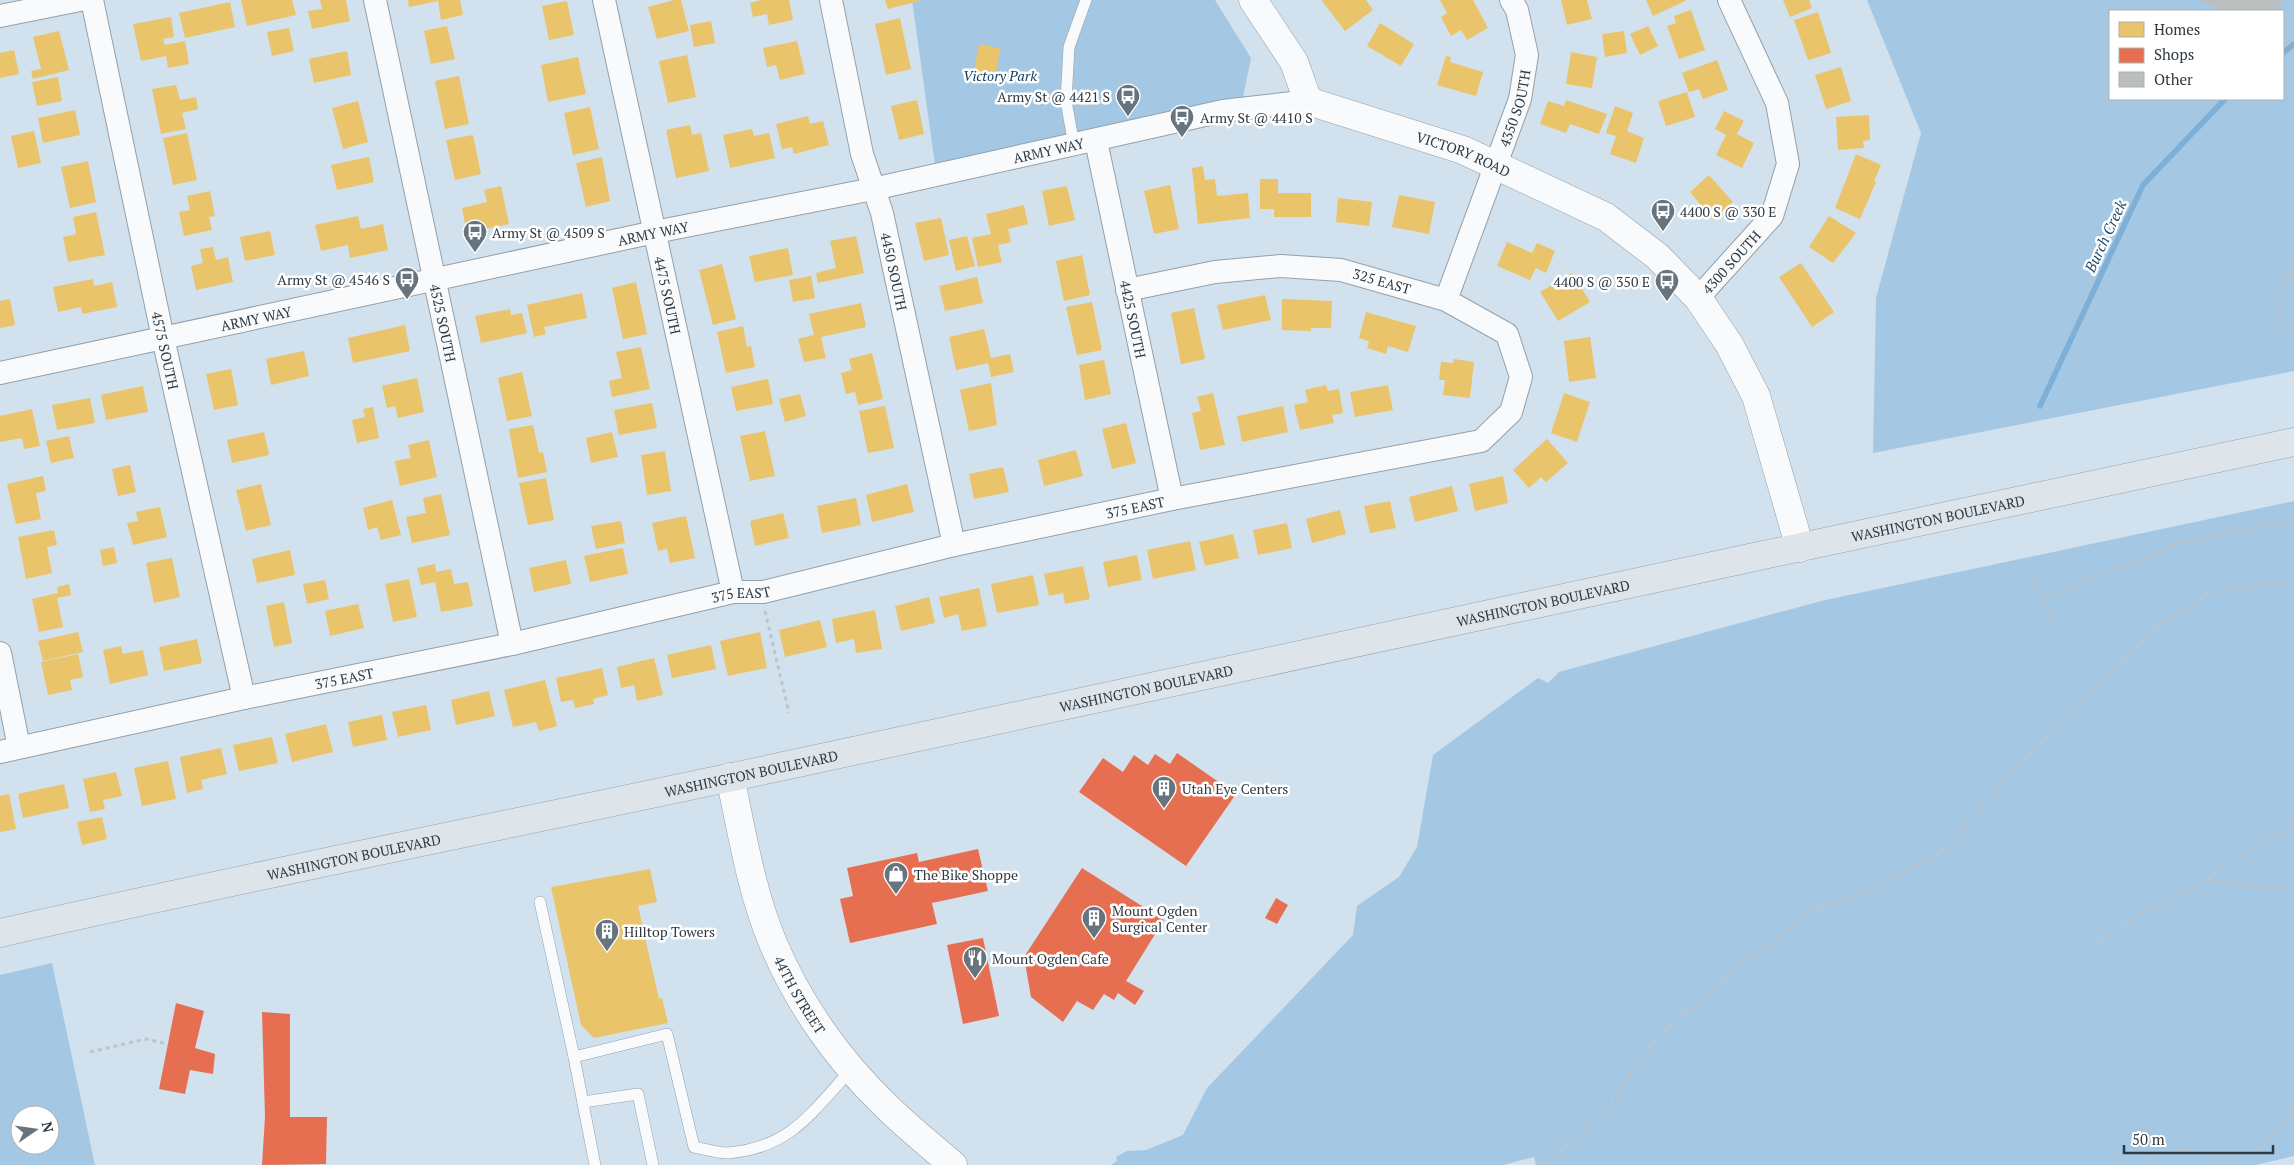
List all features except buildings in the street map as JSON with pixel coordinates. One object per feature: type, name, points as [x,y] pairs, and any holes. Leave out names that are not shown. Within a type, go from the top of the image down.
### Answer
[{"type":"main road","name":"WASHINGTON BOULEVARD","points":[[0,933],[187,890],[730,777],[1507,608],[1800,548],[2294,442]]},
{"type":"street","points":[[0,16],[80,0]]},
{"type":"street","name":"4575 SOUTH","points":[[92,0],[163,338],[244,698]]},
{"type":"street","name":"4525 SOUTH","points":[[375,0],[512,644]]},
{"type":"street","name":"4475 SOUTH","points":[[604,0],[733,592]]},
{"type":"street","name":"4450 SOUTH","points":[[831,0],[862,154],[882,213],[954,544]]},
{"type":"street","points":[[1253,0],[1294,62],[1308,101]]},
{"type":"street","name":"4350 SOUTH","points":[[1446,300],[1520,99],[1527,55],[1517,10],[1511,0]]},
{"type":"street","name":"4300 SOUTH","points":[[1729,0],[1776,103],[1788,164],[1772,216],[1698,298],[1729,344],[1756,396],[1800,548]]},
{"type":"street","name":"ARMY WAY","points":[[0,373],[435,281],[655,232],[873,189],[1096,141],[1223,111],[1308,101]]},
{"type":"street","name":"VICTORY ROAD","points":[[1308,101],[1464,150],[1494,166],[1606,217],[1657,256],[1698,298]]},
{"type":"street","name":"4425 SOUTH","points":[[1096,141],[1172,499]]},
{"type":"street","name":"325 EAST","points":[[1127,290],[1215,272],[1281,266],[1341,270],[1446,300],[1507,334],[1521,377],[1511,412],[1481,441]]},
{"type":"street","name":"375 EAST","points":[[10,749],[244,698],[512,644],[733,592],[763,592],[954,544],[1172,499],[1481,441]]},
{"type":"street","points":[[0,653],[10,749]]},
{"type":"street","name":"44TH STREET","points":[[730,777],[751,872],[772,940],[786,972],[829,1042],[884,1104],[953,1165]]},
{"type":"lane","points":[[1074,145],[1066,100],[1069,47],[1086,0]]},
{"type":"lane","points":[[540,902],[595,1165]]},
{"type":"lane","points":[[574,1058],[667,1034],[694,1147],[726,1153],[768,1145],[797,1129],[853,1068]]},
{"type":"lane","points":[[583,1102],[638,1094],[653,1165]]},
{"type":"path","points":[[2294,264],[2284,287],[2276,318],[2278,327],[2294,334]]},
{"type":"path","points":[[2053,595],[2174,545],[2294,519]]},
{"type":"path","points":[[2034,580],[2052,620]]},
{"type":"path","points":[[1550,1165],[1558,1154],[1608,1106],[1649,1047],[1669,1026],[1742,964],[1815,910],[1874,888],[1939,854],[2085,694],[2158,626],[2208,594],[2227,589],[2294,582]]},
{"type":"path","points":[[765,608],[789,713]]},
{"type":"path","points":[[2208,881],[2212,874],[2294,824]]},
{"type":"path","points":[[2088,949],[2130,920],[2208,881],[2239,883],[2266,890],[2294,888]]},
{"type":"path","points":[[90,1052],[146,1039],[168,1044]]},
{"type":"path","points":[[2145,1160],[2166,1152],[2210,1151],[2225,1155],[2253,1150],[2263,1145],[2285,1117],[2294,1111]]},
{"type":"green space","name":"Victory Park","points":[[912,0],[1215,0],[1251,58],[1243,97],[935,165]]},
{"type":"green space","points":[[1867,0],[2294,0],[2294,371],[1873,453],[1876,298],[1921,133]]},
{"type":"green space","points":[[2294,501],[2294,1156],[2255,1165],[1536,1165],[1534,1157],[1503,1165],[1111,1165],[1117,1161],[1116,1157],[1127,1151],[1146,1150],[1183,1135],[1207,1088],[1353,935],[1357,906],[1399,877],[1417,847],[1433,755],[1538,678],[1548,683],[1559,672],[1821,601]]},
{"type":"green space","points":[[52,963],[95,1165],[0,1165],[0,975]]},
{"type":"waterway","name":"Burch Creek","points":[[2284,52],[2294,44]]},
{"type":"waterway","name":"Burch Creek","points":[[2040,406],[2143,185],[2224,100]]},
{"type":"place","name":"Army St @ 4421 S","points":[[1128,117]]},
{"type":"place","name":"Army St @ 4410 S","points":[[1182,138]]},
{"type":"place","name":"4400 S @ 330 E","points":[[1663,232]]},
{"type":"place","name":"Army St @ 4509 S","points":[[475,253]]},
{"type":"place","name":"Army St @ 4546 S","points":[[407,300]]},
{"type":"place","name":"4400 S @ 350 E","points":[[1667,302]]},
{"type":"place","name":"Utah Eye Centers","points":[[1164,809]]},
{"type":"place","name":"The Bike Shoppe","points":[[896,895]]},
{"type":"place","name":"Mount Ogden Surgical Center","points":[[1094,939]]},
{"type":"place","name":"Hilltop Towers","points":[[607,952]]},
{"type":"place","name":"Mount Ogden Cafe","points":[[975,979]]}]
